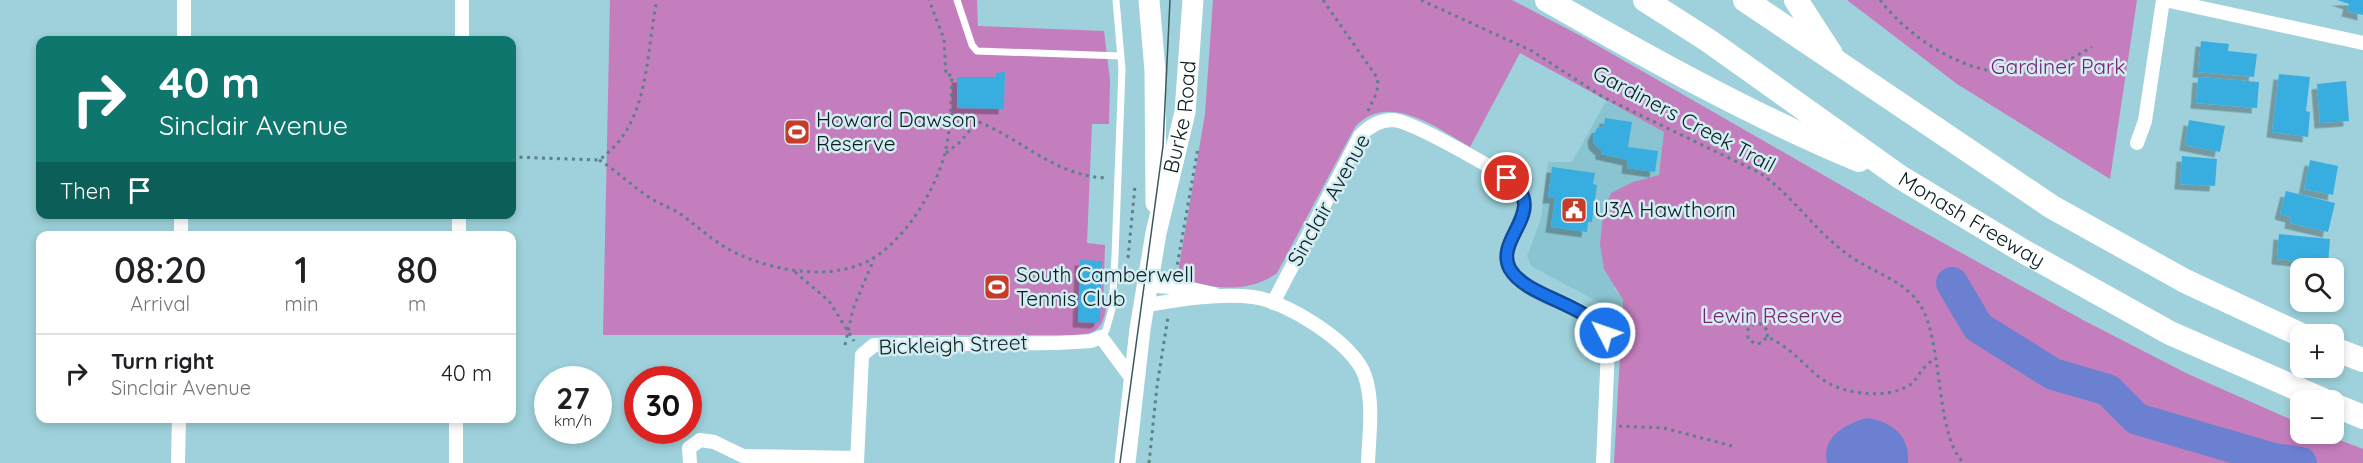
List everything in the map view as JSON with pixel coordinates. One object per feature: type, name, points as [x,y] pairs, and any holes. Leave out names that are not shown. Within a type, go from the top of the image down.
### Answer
[{"type":"highway","points":[[1546,0],[1784,129],[1900,177]]},
{"type":"highway","name":"Monash Freeway","points":[[1645,0],[1709,41],[1900,177],[2078,283],[2170,333],[2300,390]]},
{"type":"highway","points":[[1745,0],[2061,212],[2185,281],[2290,330]]},
{"type":"highway","points":[[1796,0],[1835,62]]},
{"type":"highway","points":[[2344,353],[2363,360]]},
{"type":"highway","points":[[2344,409],[2363,417]]},
{"type":"main road","name":"Burke Road","points":[[1149,0],[1155,70],[1156,234]]},
{"type":"main road","name":"Burke Road","points":[[1125,463],[1133,380],[1145,296],[1156,234],[1185,112],[1193,0]]},
{"type":"street","points":[[184,0],[184,36]]},
{"type":"street","points":[[462,0],[462,36]]},
{"type":"street","points":[[2137,143],[2145,121],[2164,0],[2363,43]]},
{"type":"street","name":"Sinclair Avenue","points":[[1274,303],[1360,136],[1374,124],[1399,121],[1507,178],[1520,191],[1524,213],[1509,248],[1508,264],[1524,282],[1594,320],[1605,333],[1608,349],[1604,463]]},
{"type":"street","points":[[1145,296],[1174,286],[1219,295],[1255,297],[1274,303],[1333,336],[1349,350],[1360,365],[1370,399],[1368,463]]},
{"type":"street","points":[[1145,296],[1171,302],[1219,295]]},
{"type":"street","points":[[1101,337],[1133,380]]},
{"type":"street","name":"Bickleigh Street","points":[[857,461],[860,373],[862,356],[868,348],[883,344],[1075,342],[1091,341],[1101,337]]},
{"type":"street","points":[[178,463],[179,423]]},
{"type":"street","points":[[456,423],[456,463]]},
{"type":"street","points":[[690,463],[689,448],[700,440],[714,442],[742,456],[857,461]]},
{"type":"street","points":[[728,463],[742,456]]},
{"type":"lane","points":[[957,0],[972,45],[977,51],[1121,56]]},
{"type":"lane","points":[[1101,337],[1109,322],[1114,289],[1121,56],[1116,0]]},
{"type":"path","points":[[516,157],[598,160],[609,153],[622,135],[642,96],[657,0]]},
{"type":"path","points":[[598,160],[652,200],[682,215],[709,239],[739,255],[793,271],[840,270],[874,257],[908,223],[921,204],[938,172],[944,154],[950,114],[952,75],[946,75],[944,39],[929,0]]},
{"type":"path","points":[[1323,0],[1378,79],[1377,92],[1366,117]]},
{"type":"path","name":"Gardiners Creek Trail","points":[[1421,0],[1532,51],[1603,97],[1653,123],[1738,161],[1780,187],[1835,245],[1896,282],[1916,299],[1930,328],[1939,369],[1948,431],[1954,450],[1964,463]]},
{"type":"path","points":[[1880,0],[1916,35],[1934,47],[1957,59],[1997,72],[2042,70],[2092,47]]},
{"type":"path","points":[[950,114],[978,121],[1073,174],[1095,178]]},
{"type":"path","points":[[944,154],[959,143],[978,121]]},
{"type":"path","points":[[1174,286],[1198,145]]},
{"type":"path","points":[[845,345],[847,328],[874,257]]},
{"type":"path","points":[[793,271],[829,301],[856,344]]},
{"type":"path","points":[[1149,463],[1157,386],[1171,302]]},
{"type":"path","points":[[1756,323],[1761,324],[1768,331],[1767,337],[1765,341],[1756,344],[1748,339],[1748,329],[1756,323]]},
{"type":"path","points":[[1767,337],[1784,344],[1820,378],[1846,389],[1872,393],[1891,394],[1911,385],[1918,372],[1928,362],[1937,358]]},
{"type":"path","points":[[1605,426],[1664,428],[1732,447]]},
{"type":"shaded area","points":[[1606,101],[1665,131],[1659,175],[1633,182],[1614,288],[1623,300],[1621,314],[1531,266],[1527,256],[1541,219],[1548,162],[1572,162]]},
{"type":"green space","points":[[610,0],[977,0],[978,26],[1104,31],[1110,80],[1109,124],[1092,124],[1087,243],[1105,245],[1103,308],[1106,308],[1099,328],[1080,335],[603,335]]},
{"type":"green space","name":"Lewin Reserve","points":[[1213,0],[1512,0],[1581,36],[1900,219],[2083,320],[2188,374],[2290,419],[2290,444],[2344,444],[2344,442],[2363,449],[2363,463],[1614,463],[1623,300],[1604,269],[1600,244],[1603,214],[1611,193],[1633,182],[1659,175],[1664,132],[1520,53],[1470,147],[1428,123],[1397,112],[1382,112],[1368,117],[1355,127],[1277,273],[1254,284],[1229,288],[1202,285],[1177,278],[1205,114]]},
{"type":"green space","name":"Gardiner Park","points":[[1847,0],[2137,0],[2110,179],[1957,84]]},
{"type":"water","points":[[1867,418],[1885,423],[1898,432],[1906,445],[1908,463],[1827,463],[1828,446],[1836,433]]},
{"type":"building","points":[[2337,0],[2363,0],[2363,15],[2347,11],[2349,4]]},
{"type":"building","points":[[2201,41],[2229,44],[2228,51],[2257,54],[2254,77],[2198,72]]},
{"type":"building","points":[[1005,72],[1004,109],[957,108],[957,77],[996,77],[996,73]]},
{"type":"building","points":[[2279,74],[2310,77],[2306,111],[2310,112],[2308,137],[2272,132]]},
{"type":"building","points":[[2198,77],[2259,82],[2257,108],[2196,103]]},
{"type":"building","points":[[2346,81],[2349,121],[2320,123],[2317,84]]},
{"type":"building","points":[[1605,118],[1632,122],[1628,147],[1658,151],[1655,172],[1627,168],[1628,160],[1601,154],[1601,150],[1594,144],[1593,136],[1597,128],[1604,126]]},
{"type":"building","points":[[2189,120],[2225,126],[2220,152],[2185,145]]},
{"type":"building","points":[[2182,156],[2217,159],[2215,186],[2180,184]]},
{"type":"building","points":[[2310,160],[2338,166],[2333,195],[2304,189]]},
{"type":"building","name":"U3A Hawthorn","points":[[1552,167],[1595,173],[1593,184],[1597,185],[1592,222],[1588,222],[1587,232],[1551,227],[1555,198],[1548,198]]},
{"type":"building","points":[[2286,191],[2335,203],[2328,232],[2290,223],[2291,217],[2280,214]]},
{"type":"building","points":[[2279,234],[2330,239],[2328,258],[2277,259]]},
{"type":"building","points":[[1080,260],[1102,261],[1100,320],[1097,323],[1078,322]]},
{"type":"waterway","points":[[1952,283],[1978,327],[2053,374],[2108,390],[2137,419],[2274,459],[2301,463]]},
{"type":"tram line","points":[[1120,463],[1163,146],[1170,0]]},
{"type":"place","name":"Howard Dawson Reserve","points":[[797,132]]},
{"type":"place","name":"U3A Hawthorn","points":[[1574,210]]},
{"type":"place","name":"South Camberwell Tennis Club","points":[[997,287]]},
{"type":"route","points":[[1507,178],[1520,191],[1524,205],[1524,213],[1507,257],[1511,270],[1524,282],[1594,320],[1605,333]]}]
